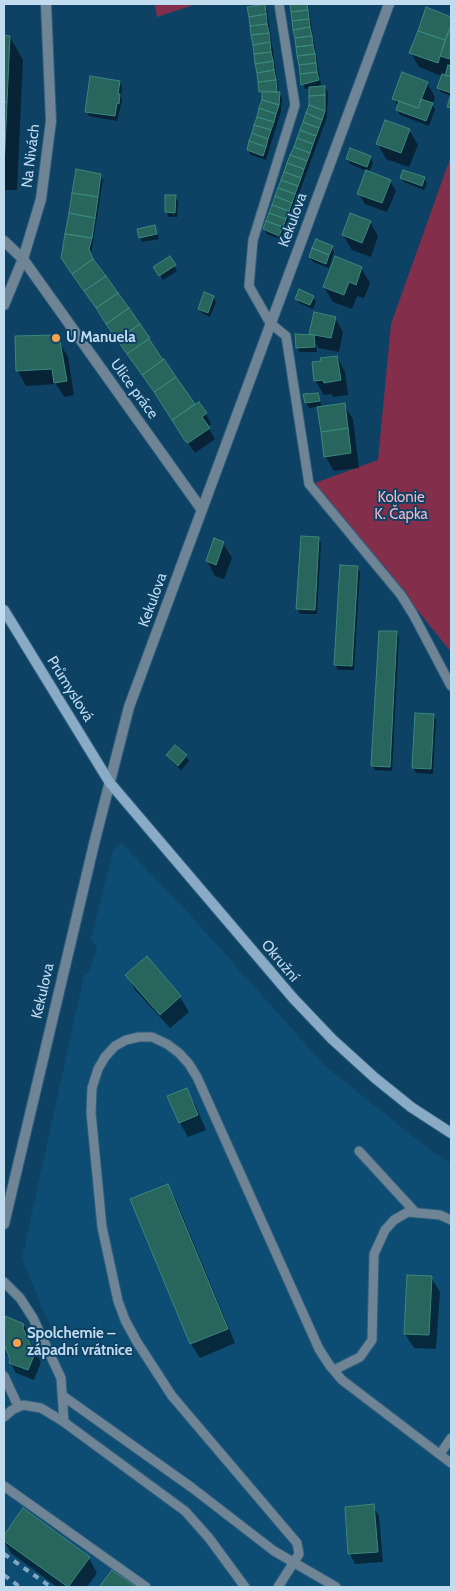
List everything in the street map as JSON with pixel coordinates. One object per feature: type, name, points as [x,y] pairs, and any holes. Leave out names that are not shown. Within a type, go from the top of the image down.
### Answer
[{"type":"street","name":"Na Nivách","points":[[4,305],[23,259],[41,199],[51,121],[46,4]]},
{"type":"street","name":"Kekulova","points":[[4,1224],[94,844],[129,707],[389,4]]},
{"type":"street","name":"Ulice práce","points":[[4,241],[23,259],[202,510]]},
{"type":"street","name":"Průmyslová","points":[[4,610],[110,783]]},
{"type":"street","name":"Okružní","points":[[110,783],[293,998],[332,1039],[389,1090],[451,1133]]},
{"type":"lane","points":[[279,4],[295,105],[253,240],[249,286],[270,322],[286,336],[309,484],[401,595],[451,686]]},
{"type":"lane","points":[[278,1587],[294,1562],[299,1549],[292,1535],[177,1402],[137,1342],[125,1320],[118,1301],[102,1227],[91,1113],[92,1088],[98,1070],[104,1057],[115,1046],[126,1040],[152,1037],[173,1048],[189,1064],[197,1076],[320,1349],[342,1380],[451,1463]]},
{"type":"lane","points":[[359,1151],[416,1213]]},
{"type":"lane","points":[[334,1370],[360,1357],[372,1340],[374,1254],[385,1230],[394,1220],[408,1212],[440,1215],[451,1220]]},
{"type":"lane","points":[[4,1282],[20,1298],[33,1318],[61,1378],[64,1422]]},
{"type":"lane","points":[[4,1376],[18,1406]]},
{"type":"lane","points":[[63,1396],[191,1487],[274,1551],[336,1587]]},
{"type":"lane","points":[[4,1417],[18,1406],[32,1406],[41,1408],[64,1422],[185,1511],[209,1538],[245,1587]]},
{"type":"lane","points":[[440,1454],[451,1438]]},
{"type":"lane","points":[[4,1486],[146,1587]]},
{"type":"shaded area","points":[[121,843],[183,907],[324,1065],[430,1150],[451,1163],[451,1587],[4,1587],[4,1357],[8,1355],[4,1344],[4,1319],[5,1316],[24,1324],[23,1328],[29,1342],[53,1333],[22,1259],[84,976],[90,971],[97,947],[91,939],[113,851]]},
{"type":"green space","points":[[155,4],[196,4],[157,17]]},
{"type":"green space","name":"Kolonie K. Čapka","points":[[451,156],[451,652],[315,483],[378,460],[391,324]]},
{"type":"building","points":[[265,4],[266,14],[249,17],[247,7]]},
{"type":"building","points":[[290,4],[307,4],[308,10],[291,12]]},
{"type":"building","points":[[426,7],[451,17],[451,25],[445,40],[418,31]]},
{"type":"building","points":[[308,10],[309,19],[292,21],[291,12]]},
{"type":"building","points":[[266,14],[267,24],[250,26],[249,17]]},
{"type":"building","points":[[309,19],[310,27],[293,30],[292,21]]},
{"type":"building","points":[[267,24],[269,33],[251,35],[250,26]]},
{"type":"building","points":[[310,27],[312,36],[295,38],[293,30]]},
{"type":"building","points":[[451,28],[450,59],[440,56]]},
{"type":"building","points":[[418,31],[445,40],[438,63],[409,53]]},
{"type":"building","points":[[269,33],[270,42],[253,45],[251,35]]},
{"type":"building","points":[[4,35],[10,36],[7,102],[4,102]]},
{"type":"building","points":[[312,36],[313,45],[296,47],[295,38]]},
{"type":"building","points":[[270,42],[271,52],[254,54],[253,45]]},
{"type":"building","points":[[313,45],[315,54],[297,56],[296,47]]},
{"type":"building","points":[[271,52],[273,61],[255,64],[254,54]]},
{"type":"building","points":[[315,54],[316,63],[299,65],[297,56]]},
{"type":"building","points":[[273,61],[274,70],[257,73],[255,64]]},
{"type":"building","points":[[316,63],[317,72],[300,74],[299,65]]},
{"type":"building","points":[[448,65],[451,66],[451,77],[445,75]]},
{"type":"building","points":[[274,70],[276,80],[258,82],[257,73]]},
{"type":"building","points":[[317,72],[319,80],[301,85],[300,74]]},
{"type":"building","points":[[402,72],[428,82],[418,108],[392,99]]},
{"type":"building","points":[[442,74],[451,77],[451,93],[437,88]]},
{"type":"building","points":[[90,76],[120,81],[119,104],[117,103],[115,116],[85,112]]},
{"type":"building","points":[[276,80],[277,92],[259,92],[258,82]]},
{"type":"building","points":[[325,86],[325,95],[309,96],[309,87]]},
{"type":"building","points":[[262,91],[280,92],[279,105],[262,100]]},
{"type":"building","points":[[451,94],[451,108],[447,107]]},
{"type":"building","points":[[325,95],[325,111],[309,105],[309,96]]},
{"type":"building","points":[[421,99],[433,103],[426,121],[396,110],[399,101],[418,108]]},
{"type":"building","points":[[262,100],[279,105],[276,114],[259,108]]},
{"type":"building","points":[[4,102],[7,102],[4,168]]},
{"type":"building","points":[[309,105],[325,111],[322,120],[306,113]]},
{"type":"building","points":[[259,108],[276,114],[274,122],[257,117]]},
{"type":"building","points":[[306,113],[322,120],[319,128],[303,122]]},
{"type":"building","points":[[257,117],[274,122],[271,130],[254,125]]},
{"type":"building","points":[[385,120],[410,129],[401,153],[376,144]]},
{"type":"building","points":[[303,122],[319,128],[316,136],[300,130]]},
{"type":"building","points":[[254,125],[271,130],[268,139],[252,133]]},
{"type":"building","points":[[300,130],[316,136],[313,144],[297,138]]},
{"type":"building","points":[[252,133],[268,139],[266,147],[249,141]]},
{"type":"building","points":[[297,138],[313,144],[310,153],[294,147]]},
{"type":"building","points":[[249,141],[266,147],[263,156],[247,150]]},
{"type":"building","points":[[294,147],[310,153],[307,161],[290,155]]},
{"type":"building","points":[[350,148],[371,156],[367,167],[346,159]]},
{"type":"building","points":[[290,155],[307,161],[304,169],[287,163]]},
{"type":"building","points":[[287,163],[304,169],[301,178],[284,172]]},
{"type":"building","points":[[76,169],[101,174],[98,197],[72,193]]},
{"type":"building","points":[[366,170],[391,180],[382,203],[357,194]]},
{"type":"building","points":[[403,170],[425,177],[422,186],[400,178]]},
{"type":"building","points":[[284,172],[301,178],[298,186],[281,180]]},
{"type":"building","points":[[281,180],[298,186],[295,194],[278,188]]},
{"type":"building","points":[[278,188],[295,194],[292,203],[275,196]]},
{"type":"building","points":[[72,193],[98,197],[95,218],[69,213]]},
{"type":"building","points":[[165,195],[176,195],[175,213],[165,212]]},
{"type":"building","points":[[275,196],[292,203],[289,211],[272,205]]},
{"type":"building","points":[[272,205],[289,211],[286,219],[269,213]]},
{"type":"building","points":[[69,213],[95,218],[92,238],[65,234]]},
{"type":"building","points":[[269,213],[286,219],[283,227],[266,221]]},
{"type":"building","points":[[350,213],[371,221],[362,243],[342,235]]},
{"type":"building","points":[[266,221],[283,227],[279,236],[263,229]]},
{"type":"building","points":[[155,225],[157,234],[139,238],[137,229]]},
{"type":"building","points":[[65,234],[92,238],[89,249],[93,259],[72,274],[61,258]]},
{"type":"building","points":[[316,239],[333,246],[329,255],[312,248]]},
{"type":"building","points":[[312,248],[329,255],[326,264],[309,257]]},
{"type":"building","points":[[170,256],[176,265],[159,276],[153,267]]},
{"type":"building","points":[[335,256],[362,267],[356,285],[349,282],[344,295],[323,287]]},
{"type":"building","points":[[93,259],[106,276],[84,291],[72,274]]},
{"type":"building","points":[[106,276],[118,293],[96,308],[84,291]]},
{"type":"building","points":[[299,289],[314,296],[310,305],[295,299]]},
{"type":"building","points":[[204,292],[214,296],[208,313],[198,309]]},
{"type":"building","points":[[118,293],[129,308],[106,324],[96,308]]},
{"type":"building","points":[[129,308],[140,324],[117,340],[106,324]]},
{"type":"building","points":[[314,312],[336,317],[331,338],[309,334]]},
{"type":"building","points":[[140,324],[150,338],[127,354],[117,340]]},
{"type":"building","points":[[295,334],[314,335],[315,347],[296,348]]},
{"type":"building","points":[[55,335],[60,341],[67,381],[54,383],[52,369],[16,371],[15,336]]},
{"type":"building","points":[[149,339],[163,360],[142,375],[127,354]]},
{"type":"building","points":[[337,356],[341,380],[324,383],[323,380],[314,381],[312,362],[321,361],[320,358]]},
{"type":"building","points":[[164,359],[176,377],[154,392],[142,375]]},
{"type":"building","points":[[176,377],[195,404],[172,420],[154,392]]},
{"type":"building","points":[[318,393],[320,401],[305,403],[303,394]]},
{"type":"building","points":[[199,402],[207,413],[202,417],[210,428],[188,443],[172,420]]},
{"type":"building","points":[[345,403],[348,428],[321,432],[317,407]]},
{"type":"building","points":[[348,428],[351,453],[324,457],[321,432]]},
{"type":"building","points":[[301,536],[319,537],[315,610],[296,609]]},
{"type":"building","points":[[214,538],[224,542],[216,565],[206,561]]},
{"type":"building","points":[[340,565],[358,566],[352,666],[334,665]]},
{"type":"building","points":[[379,631],[397,631],[390,767],[371,766]]},
{"type":"building","points":[[415,713],[434,714],[431,769],[412,768]]},
{"type":"building","points":[[175,745],[187,755],[178,766],[166,755]]},
{"type":"building","points":[[147,956],[181,996],[160,1015],[125,975]]},
{"type":"building","points":[[187,1088],[198,1115],[179,1123],[167,1096]]},
{"type":"building","points":[[168,1184],[228,1329],[190,1344],[130,1199]]},
{"type":"building","points":[[407,1275],[432,1276],[429,1335],[404,1334]]},
{"type":"building","name":"Spolchemie – západní vrátnice","points":[[5,1316],[24,1324],[23,1328],[32,1349],[36,1351],[28,1370],[9,1363],[10,1359],[4,1344]]},
{"type":"building","points":[[374,1504],[378,1552],[348,1554],[345,1507]]},
{"type":"building","points":[[23,1508],[90,1557],[68,1587],[4,1541],[4,1535]]},
{"type":"building","points":[[112,1570],[136,1587],[99,1587]]},
{"type":"railway","points":[[4,1554],[51,1587]]},
{"type":"railway","points":[[4,1575],[20,1587]]},
{"type":"place","name":"U Manuela","points":[[56,338]]},
{"type":"place","name":"Spolchemie – západní vrátnice","points":[[17,1343]]}]
